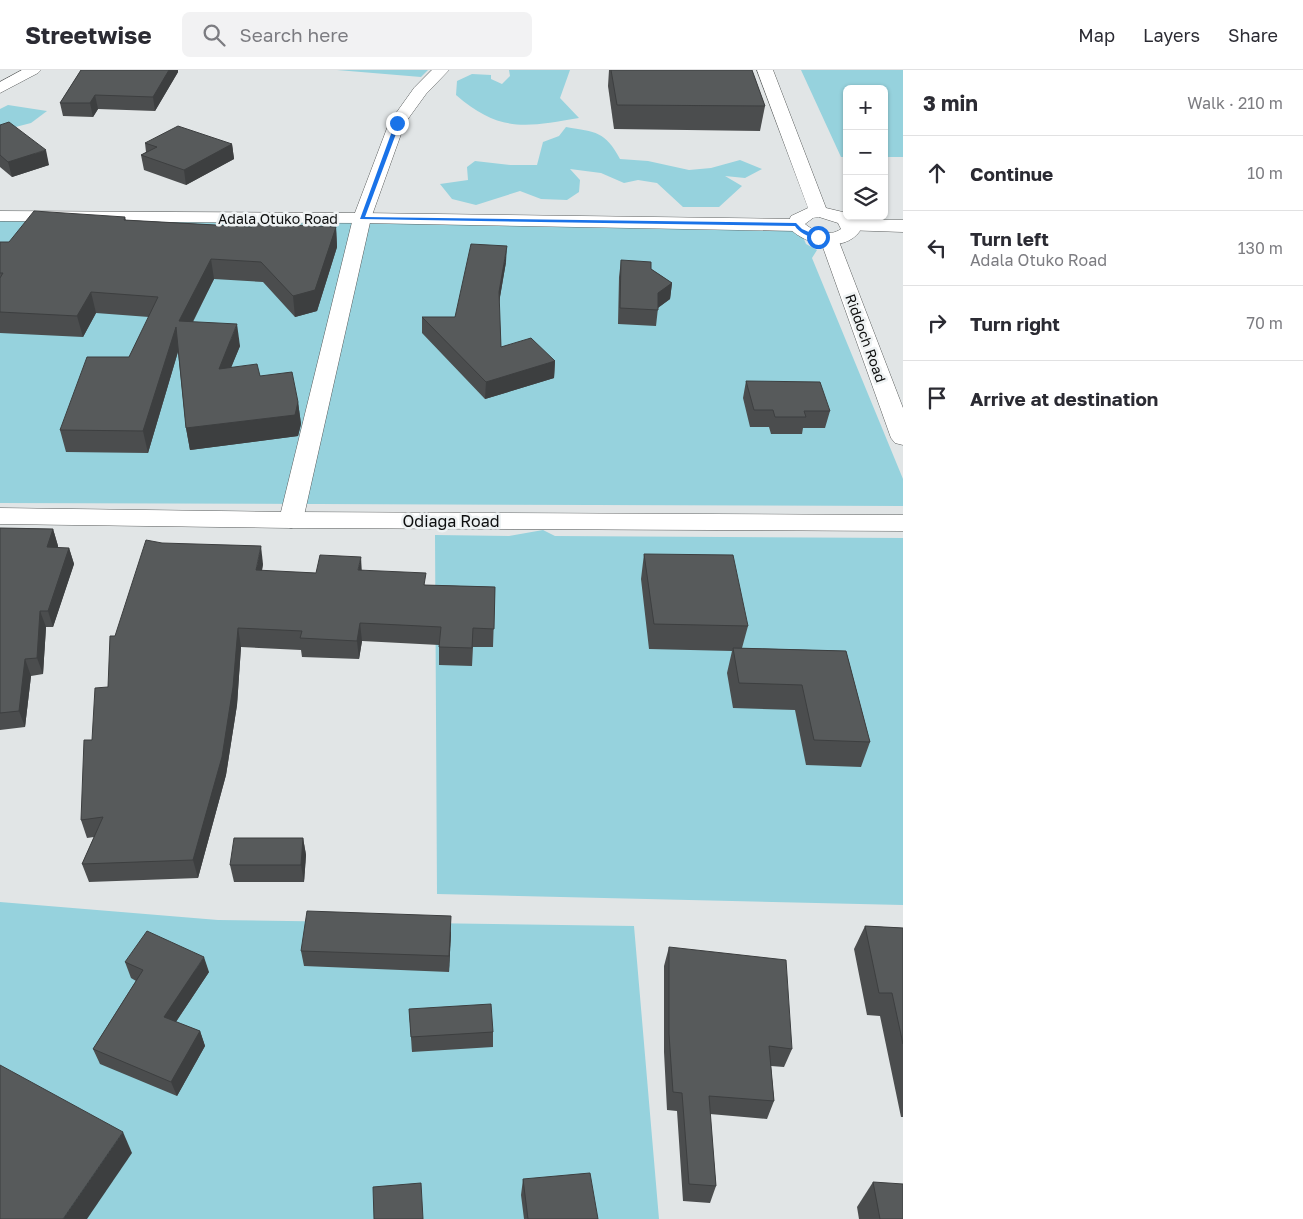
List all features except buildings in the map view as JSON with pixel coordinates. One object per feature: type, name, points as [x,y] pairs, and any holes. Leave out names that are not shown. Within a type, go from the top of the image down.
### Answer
[{"type":"street","points":[[0,88],[33,70]]},
{"type":"street","points":[[292,520],[362,218],[397,123],[420,91],[440,70]]},
{"type":"street","points":[[765,70],[819,212]]},
{"type":"street","points":[[851,226],[851,231],[847,235],[829,239],[808,234],[796,225],[796,220],[801,216],[819,212],[840,216],[851,226],[903,226]]},
{"type":"street","name":"Adala Otuko Road","points":[[0,216],[362,218],[796,225]]},
{"type":"street","name":"Riddoch Road","points":[[829,239],[903,438]]},
{"type":"street","name":"Odiaga Road","points":[[0,516],[292,520],[903,523]]},
{"type":"shaded area","points":[[337,70],[428,70],[421,77]]},
{"type":"shaded area","points":[[509,70],[570,70],[560,98],[579,118],[544,124],[514,124],[486,116],[456,95],[457,81],[472,74],[491,75],[491,79],[502,84],[510,76]]},
{"type":"shaded area","points":[[801,70],[903,70],[903,157],[888,157],[888,85],[843,85],[843,157],[841,157]]},
{"type":"shaded area","points":[[8,105],[47,111],[31,123],[0,131],[0,109]]},
{"type":"shaded area","points":[[566,127],[599,134],[615,150],[620,159],[648,161],[689,170],[711,168],[740,160],[762,169],[745,178],[725,176],[742,186],[719,207],[683,207],[657,183],[638,180],[624,183],[601,173],[570,169],[580,180],[579,192],[567,200],[541,199],[520,191],[476,205],[452,199],[440,184],[468,180],[467,167],[475,161],[510,165],[537,165],[543,142],[559,136]]},
{"type":"shaded area","points":[[0,213],[800,230],[806,244],[817,250],[812,258],[903,479],[903,506],[0,503]]},
{"type":"shaded area","points":[[543,530],[555,536],[903,538],[903,905],[437,894],[435,535],[509,536]]},
{"type":"shaded area","points":[[0,902],[218,920],[634,926],[659,1219],[0,1219]]},
{"type":"route","points":[[397,123],[362,218],[796,225],[800,230],[818,237]]}]
